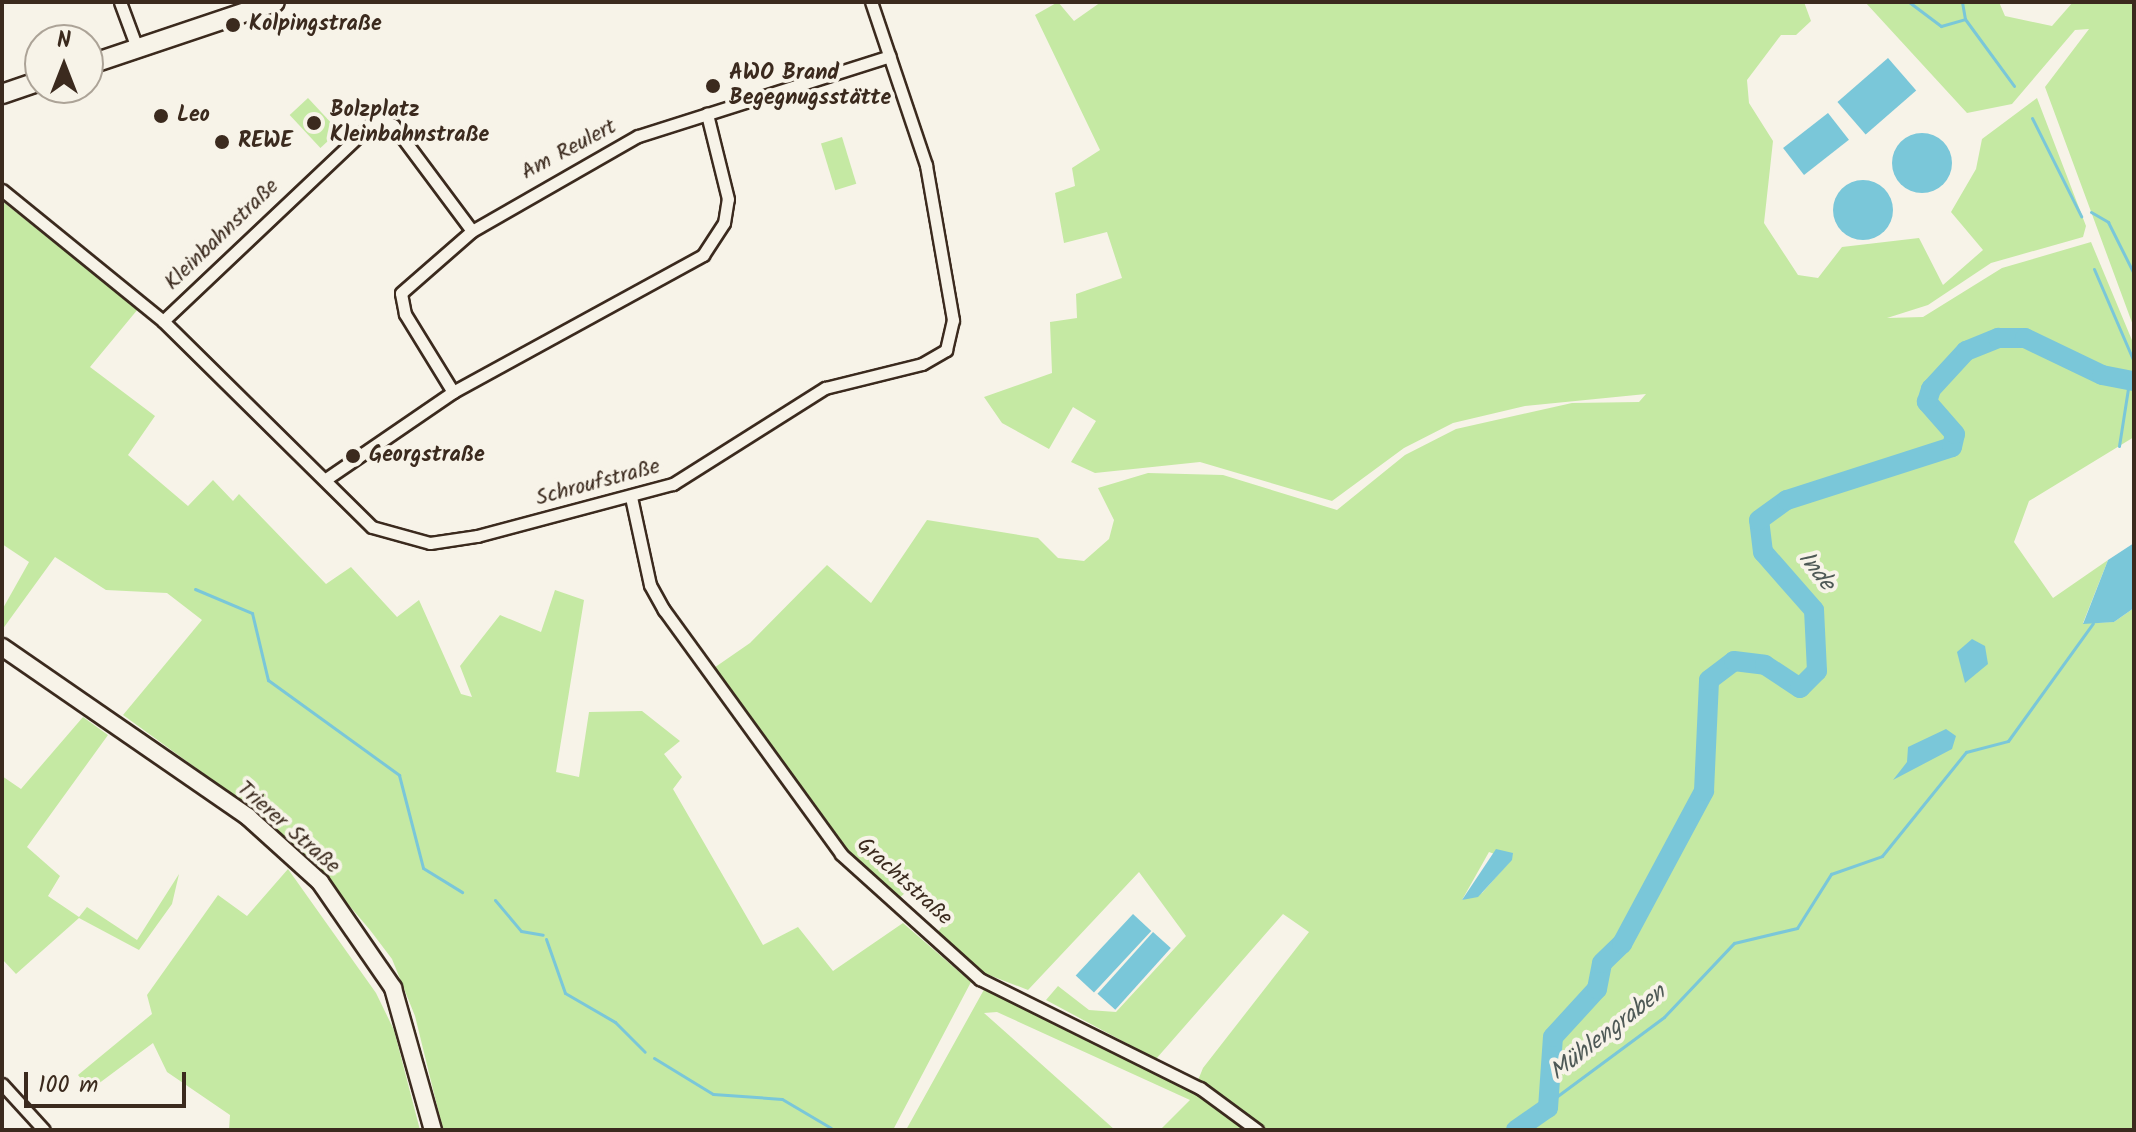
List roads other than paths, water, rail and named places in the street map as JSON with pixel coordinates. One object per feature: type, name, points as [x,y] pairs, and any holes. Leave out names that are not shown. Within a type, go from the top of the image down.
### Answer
[{"type":"main road","points":[[104,59],[275,2]]},
{"type":"main road","points":[[2,94],[24,86]]},
{"type":"main road","name":"Trierer Straße","points":[[2,647],[248,817],[320,882],[393,988],[433,1130]]},
{"type":"street","points":[[120,2],[137,48]]},
{"type":"street","name":"Schroufstraße","points":[[2,190],[163,321],[372,527],[430,543],[631,497],[709,465],[825,388],[922,364],[946,350],[953,320],[934,204],[871,2]]},
{"type":"street","name":"Am Reulert","points":[[453,392],[405,314],[401,293],[472,231],[570,169],[707,114],[890,56]]},
{"type":"street","points":[[326,479],[453,392],[703,255],[724,223],[728,199],[707,114]]},
{"type":"street","name":"Kleinbahnstraße","points":[[163,321],[378,118],[393,125],[472,231]]},
{"type":"street","name":"Grachtstraße","points":[[631,497],[650,585],[664,610],[841,854],[980,979],[1200,1088],[1257,1130]]},
{"type":"street","points":[[2,1084],[44,1130]]},
{"type":"water","points":[[1888,58],[1916,90],[1866,134],[1837,102]]},
{"type":"water","points":[[1828,113],[1849,140],[1804,175],[1783,148]]},
{"type":"water","points":[[1922,133],[1934,135],[1943,142],[1950,151],[1950,175],[1943,184],[1934,191],[1922,193],[1910,191],[1901,184],[1894,175],[1892,163],[1894,151],[1901,142],[1910,135]]},
{"type":"water","points":[[1863,180],[1875,182],[1884,189],[1891,198],[1891,222],[1884,231],[1875,238],[1863,240],[1851,238],[1842,231],[1835,222],[1833,210],[1835,198],[1842,189],[1851,182]]},
{"type":"water","points":[[2134,543],[2134,608],[2114,622],[2083,624],[2108,560]]},
{"type":"water","points":[[1972,639],[1985,646],[1988,664],[1965,683],[1957,652]]},
{"type":"water","points":[[1946,729],[1956,736],[1952,749],[1893,780],[1907,762],[1908,747]]},
{"type":"water","points":[[1496,849],[1513,853],[1512,860],[1478,897],[1462,900]]},
{"type":"water","points":[[1133,914],[1151,931],[1094,992],[1076,975]]},
{"type":"water","points":[[1153,932],[1171,948],[1115,1010],[1097,994]]},
{"type":"waterway","points":[[1909,2],[1941,26],[1965,19]]},
{"type":"waterway","points":[[1962,2],[1965,19],[2014,86]]},
{"type":"waterway","points":[[2032,118],[2081,216]]},
{"type":"waterway","points":[[2091,212],[2108,222],[2134,274]]},
{"type":"waterway","points":[[2094,269],[2134,362]]},
{"type":"waterway","name":"Inde","points":[[1516,1130],[1548,1108],[1553,1037],[1597,989],[1602,963],[1622,944],[1704,791],[1709,680],[1734,661],[1765,665],[1800,688],[1817,671],[1814,610],[1763,552],[1759,520],[1787,500],[1952,447],[1955,434],[1927,402],[1931,389],[1966,351],[1998,338],[2025,338],[2102,375],[2134,381]]},
{"type":"waterway","name":"Mühlengraben","points":[[2119,446],[2129,382]]},
{"type":"waterway","points":[[195,589],[252,613],[268,680],[399,775],[423,868],[462,892]]},
{"type":"waterway","name":"Mühlengraben","points":[[1552,1100],[1664,1017],[1734,943],[1797,928],[1831,874],[1882,856],[1966,752],[2008,741],[2093,623]]},
{"type":"waterway","points":[[495,900],[521,931],[543,935]]},
{"type":"waterway","points":[[546,939],[565,993],[615,1022],[645,1052]]},
{"type":"waterway","points":[[654,1058],[713,1094],[782,1099],[831,1128]]},
{"type":"place","name":"Kolpingstraße","points":[[233,25]]},
{"type":"place","name":"AWO Brand Begegnugsstätte","points":[[713,86]]},
{"type":"place","name":"Leo","points":[[161,116]]},
{"type":"place","name":"Bolzplatz Kleinbahnstraße","points":[[314,123]]},
{"type":"place","name":"REWE","points":[[222,142]]},
{"type":"place","name":"Georgstraße","points":[[353,456]]}]
